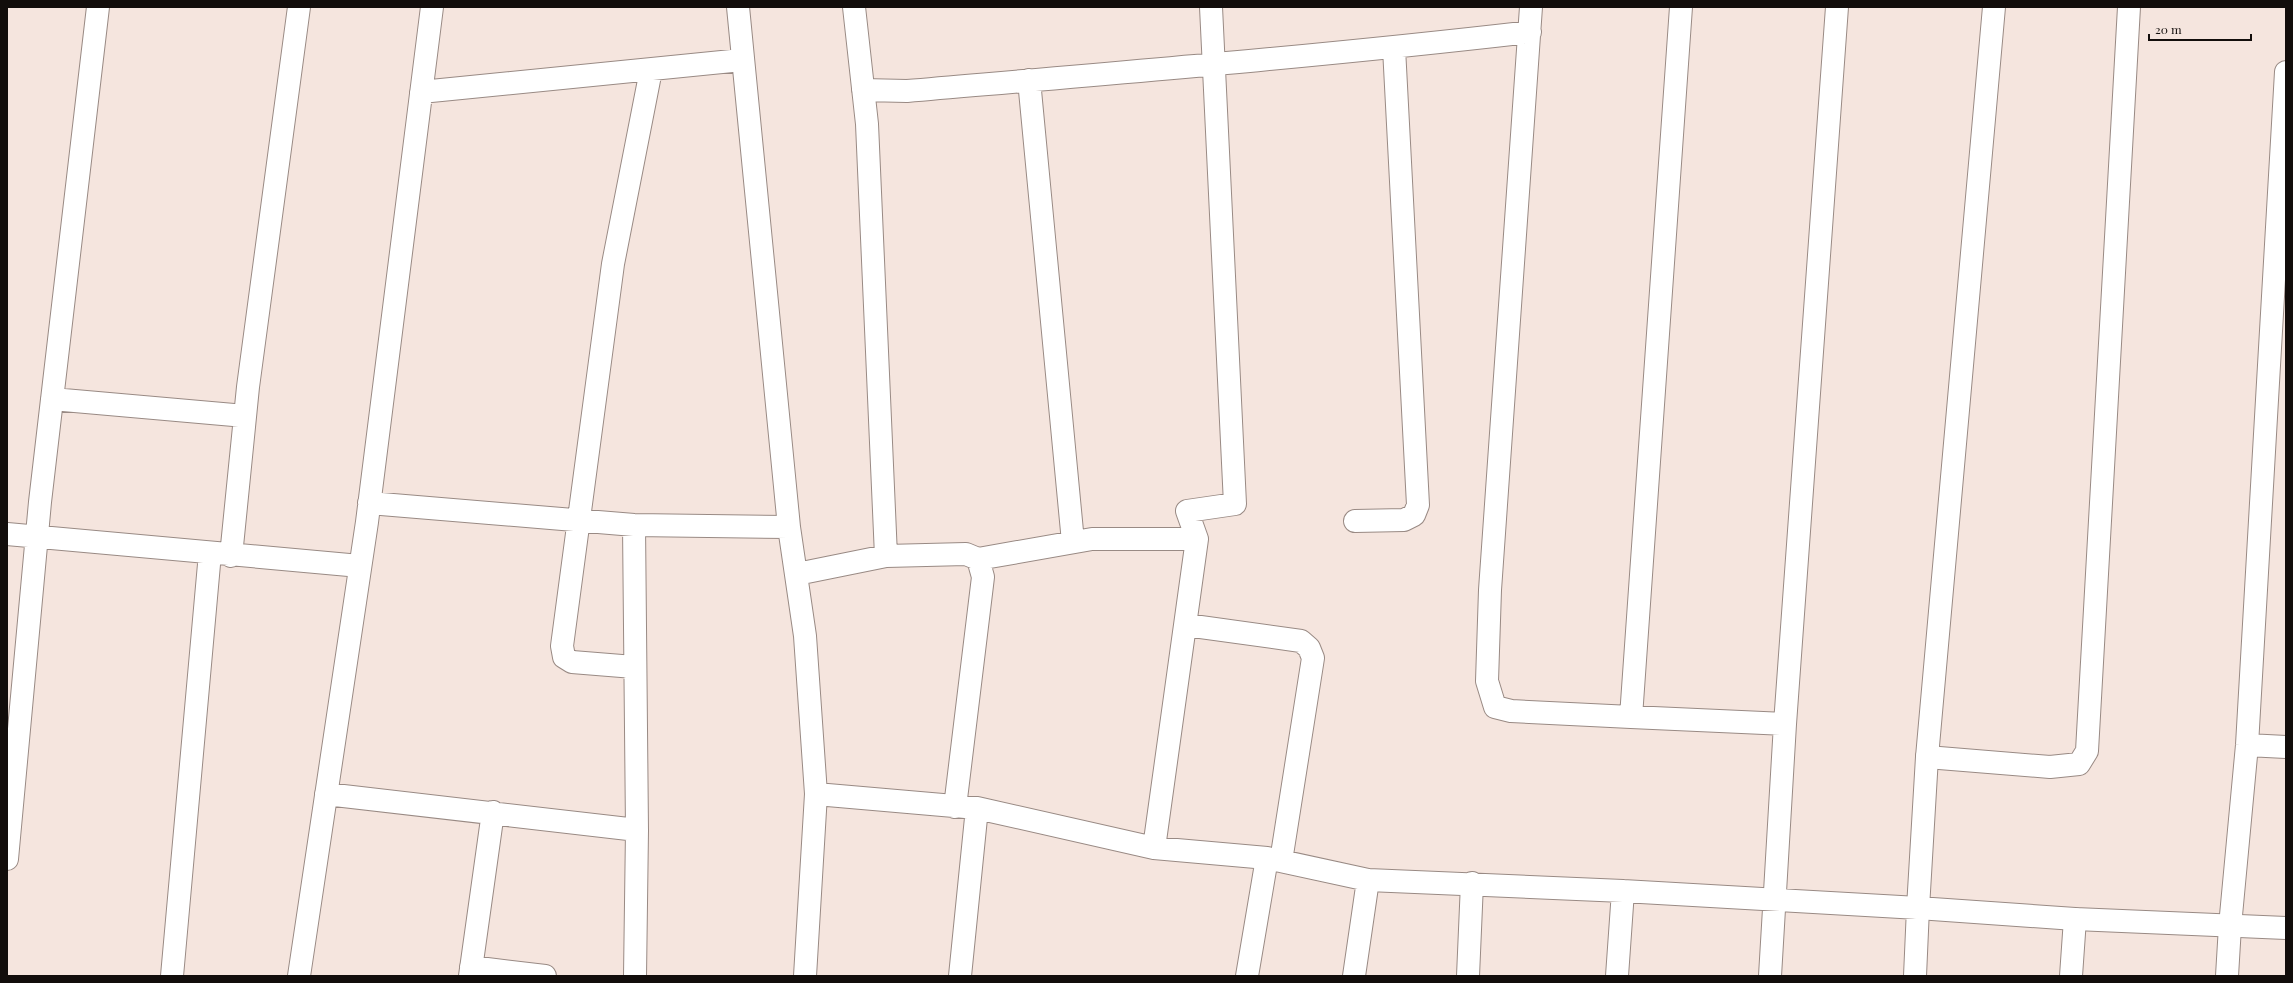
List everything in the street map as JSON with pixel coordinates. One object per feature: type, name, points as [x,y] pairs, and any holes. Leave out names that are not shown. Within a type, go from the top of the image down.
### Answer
[{"type":"street","points":[[7,859],[37,536],[98,7]]},
{"type":"street","points":[[172,976],[220,554],[246,416],[299,7]]},
{"type":"street","points":[[299,976],[369,503],[432,7]]},
{"type":"street","points":[[738,7],[789,527],[798,574],[805,636],[816,794],[805,976]]},
{"type":"street","points":[[854,7],[862,90],[867,124],[886,556]]},
{"type":"street","points":[[1154,848],[1197,539],[1188,511],[1235,504],[1215,64],[1211,7]]},
{"type":"street","points":[[1531,7],[1490,590],[1487,681],[1495,707],[1511,711],[1785,724]]},
{"type":"street","points":[[1631,717],[1681,7]]},
{"type":"street","points":[[1770,976],[1785,724],[1837,7]]},
{"type":"street","points":[[1914,976],[1926,757],[1994,7]]},
{"type":"street","points":[[1926,757],[2050,767],[2079,764],[2087,752],[2129,7]]},
{"type":"street","points":[[862,90],[907,91],[1394,48],[1530,32]]},
{"type":"street","points":[[1355,521],[1404,520],[1414,515],[1418,505],[1394,48]]},
{"type":"street","points":[[421,92],[742,60]]},
{"type":"street","points":[[634,667],[572,662],[564,656],[562,646],[577,520],[613,264],[651,70]]},
{"type":"street","points":[[2227,976],[2230,926],[2247,745],[2286,72]]},
{"type":"street","points":[[1029,80],[1073,542]]},
{"type":"street","points":[[52,399],[246,416]]},
{"type":"street","points":[[369,503],[634,525],[789,527]]},
{"type":"street","points":[[634,525],[634,667],[637,830],[635,976]]},
{"type":"street","points":[[7,534],[360,566]]},
{"type":"street","points":[[798,574],[886,556],[966,554],[978,559],[1092,539],[1197,539]]},
{"type":"street","points":[[955,807],[982,577],[978,559]]},
{"type":"street","points":[[1186,625],[1301,641],[1309,648],[1313,658],[1274,860],[1247,976]]},
{"type":"street","points":[[2247,745],[2286,747]]},
{"type":"street","points":[[326,794],[493,812],[637,830]]},
{"type":"street","points":[[816,794],[977,808],[1154,848],[1274,860],[1368,880],[1472,883],[1774,899],[2075,919],[2286,928]]},
{"type":"street","points":[[960,976],[977,808]]},
{"type":"street","points":[[493,812],[470,971],[545,976]]},
{"type":"street","points":[[1354,976],[1368,880]]},
{"type":"street","points":[[1468,976],[1472,883]]},
{"type":"street","points":[[1618,976],[1623,891]]},
{"type":"street","points":[[2071,976],[2075,919]]}]
